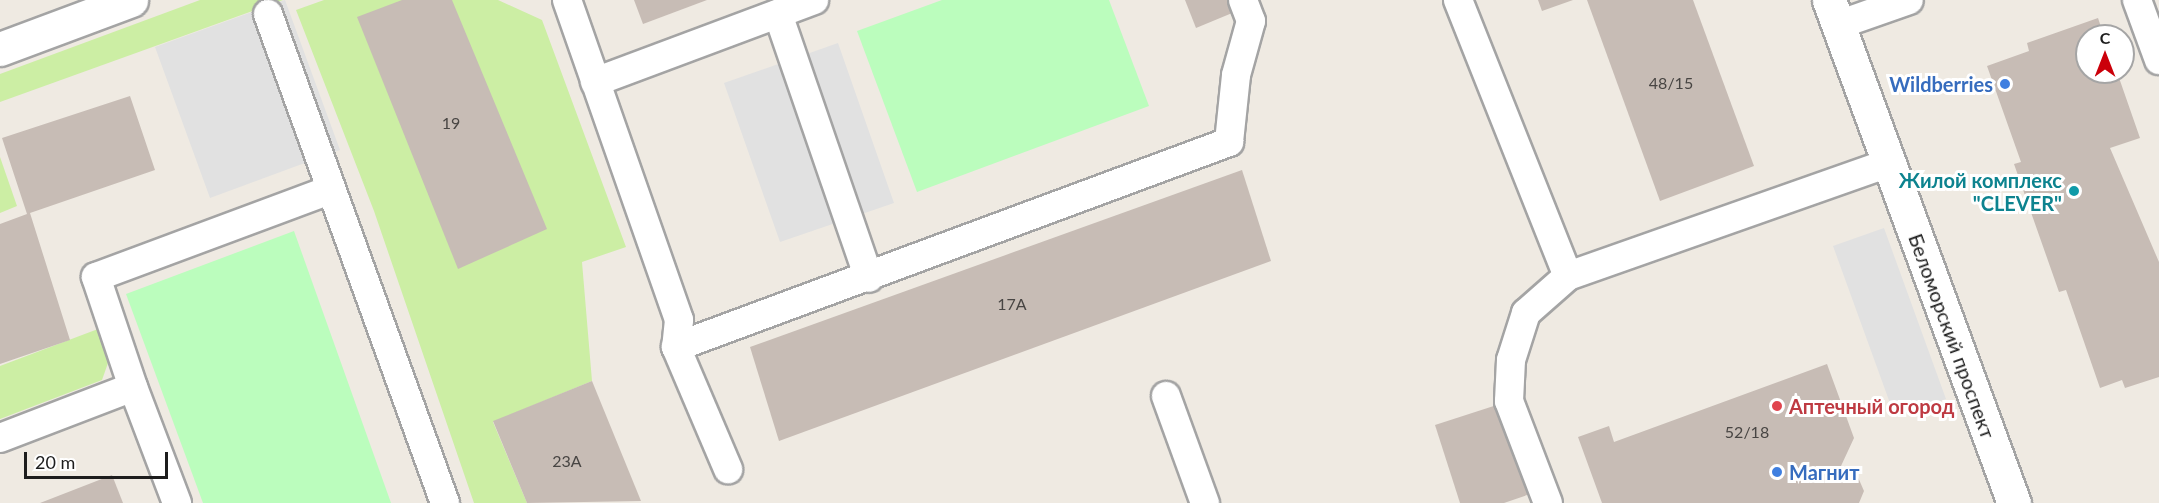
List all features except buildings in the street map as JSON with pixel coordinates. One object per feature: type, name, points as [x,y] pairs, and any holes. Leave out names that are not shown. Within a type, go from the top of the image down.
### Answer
[{"type":"street","points":[[0,49],[131,0]]},
{"type":"street","name":"Беломорский проспект","points":[[1833,12],[2014,503]]},
{"type":"lane","points":[[567,0],[679,320],[676,347],[728,469]]},
{"type":"lane","points":[[595,82],[814,0]]},
{"type":"lane","points":[[676,347],[869,278],[1229,142],[1236,75],[1251,21],[1243,0]]},
{"type":"lane","points":[[1458,0],[1568,276]]},
{"type":"lane","points":[[1833,12],[1909,0]]},
{"type":"lane","points":[[2137,0],[2159,60]]},
{"type":"lane","points":[[268,14],[445,503]]},
{"type":"lane","points":[[778,14],[869,278]]},
{"type":"lane","points":[[1548,503],[1509,401],[1511,360],[1526,313],[1568,276],[1889,163]]},
{"type":"lane","points":[[177,503],[96,278],[330,190]]},
{"type":"lane","points":[[0,438],[134,387]]},
{"type":"lane","points":[[1166,396],[1205,503]]},
{"type":"green space","points":[[200,0],[283,0],[0,102],[0,74]]},
{"type":"green space","points":[[324,0],[498,0],[542,20],[626,247],[582,262],[592,381],[493,422],[527,503],[474,503],[374,211],[296,10]]},
{"type":"green space","points":[[942,0],[1109,0],[1149,106],[917,192],[857,31]]},
{"type":"green space","points":[[0,157],[17,206],[0,213]]},
{"type":"green space","points":[[294,231],[391,503],[203,503],[126,294]]},
{"type":"green space","points":[[98,329],[108,363],[102,380],[0,419],[0,366]]},
{"type":"shaded area","points":[[285,0],[340,150],[210,198],[155,47]]},
{"type":"shaded area","points":[[838,43],[894,203],[780,242],[724,83]]},
{"type":"shaded area","points":[[1884,228],[1946,399],[1895,417],[1833,246]]},
{"type":"place","name":"Wildberries","points":[[2005,84]]},
{"type":"place","name":"Жилой комплекс \"СLEVER\"","points":[[2074,191]]},
{"type":"place","name":"Аптечный огород","points":[[1777,406]]},
{"type":"place","name":"Магнит","points":[[1777,472]]}]
